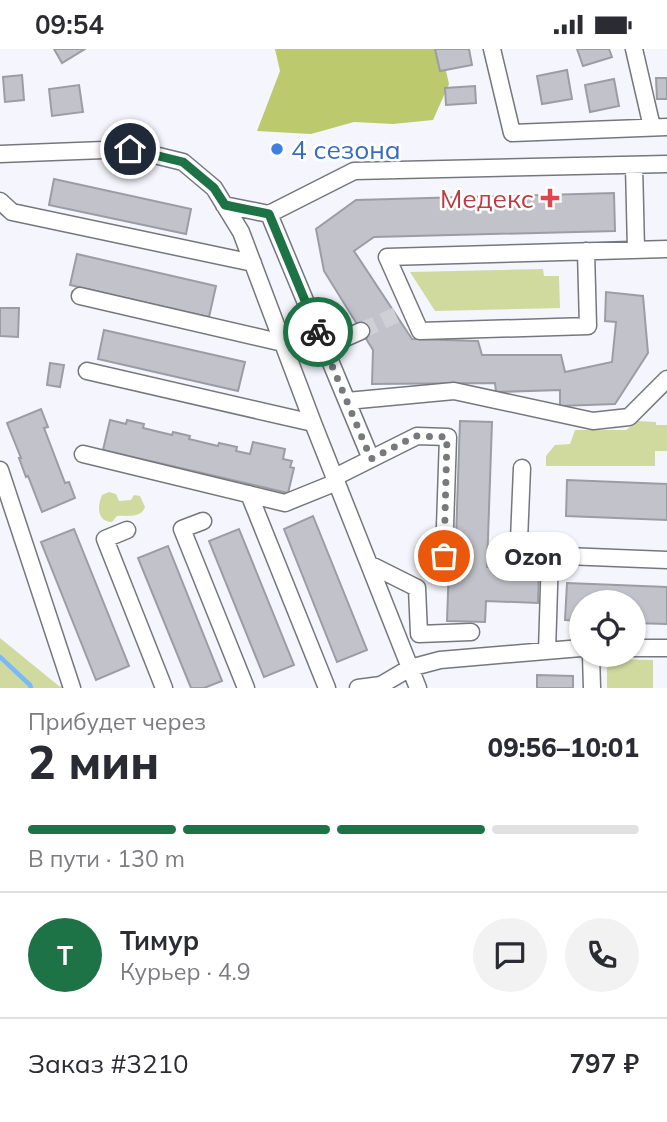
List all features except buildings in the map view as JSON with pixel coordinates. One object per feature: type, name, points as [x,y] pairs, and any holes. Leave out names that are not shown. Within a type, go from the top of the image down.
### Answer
[{"type":"street","points":[[492,49],[512,133],[659,127],[634,49]]},
{"type":"street","points":[[0,155],[130,149],[183,162],[214,188],[241,232],[418,688]]},
{"type":"street","points":[[225,205],[269,214],[354,171],[667,164]]},
{"type":"street","points":[[634,165],[636,250]]},
{"type":"street","points":[[0,201],[12,212],[253,263]]},
{"type":"street","points":[[269,214],[371,459]]},
{"type":"street","points":[[586,251],[588,326],[420,331],[403,312],[387,257],[586,251],[667,249]]},
{"type":"street","points":[[80,296],[284,343]]},
{"type":"street","points":[[324,347],[361,331]]},
{"type":"street","points":[[87,371],[313,423]]},
{"type":"street","points":[[347,401],[454,391],[593,421],[629,417],[667,379]]},
{"type":"street","points":[[83,454],[285,503],[416,436],[447,437],[444,556]]},
{"type":"street","points":[[522,468],[519,540],[540,555],[667,560]]},
{"type":"street","points":[[0,470],[72,688]]},
{"type":"street","points":[[249,494],[327,688]]},
{"type":"street","points":[[203,521],[182,529],[246,688]]},
{"type":"street","points":[[127,530],[105,538],[164,688]]},
{"type":"street","points":[[547,651],[550,556]]},
{"type":"street","points":[[369,564],[417,588],[419,634],[471,632]]},
{"type":"street","points":[[646,648],[667,648]]},
{"type":"street","points":[[359,688],[381,685],[410,668],[440,660],[569,649]]},
{"type":"street","points":[[591,667],[592,688]]},
{"type":"green space","points":[[275,49],[441,49],[449,84],[433,120],[393,124],[354,122],[311,134],[257,131],[280,71]]},
{"type":"green space","points":[[543,269],[544,276],[559,276],[560,308],[435,311],[410,272]]},
{"type":"green space","points":[[638,421],[667,425],[667,451],[655,451],[655,466],[546,466],[546,456],[555,445],[570,444],[575,430],[626,430]]},
{"type":"green space","points":[[109,492],[116,494],[119,501],[131,500],[134,495],[140,496],[145,507],[137,515],[117,516],[112,522],[107,521],[101,516],[99,504],[102,495]]},
{"type":"green space","points":[[0,638],[59,686],[65,688],[0,688]]},
{"type":"green space","points":[[646,660],[653,660],[653,688],[607,688],[607,667],[646,667]]},
{"type":"waterway","points":[[0,657],[31,688]]},
{"type":"tunnel","points":[[361,331],[396,315]]},
{"type":"way so far","points":[[318,332],[371,459],[416,436],[447,437],[444,556]]},
{"type":"place","name":"4 сезона","points":[[277,149]]},
{"type":"place","name":"Медекс","points":[[550,198]]},
{"type":"place","name":"Ozon","points":[[444,556]]},
{"type":"route","points":[[130,149],[183,162],[214,188],[225,205],[269,214],[318,332]]}]
